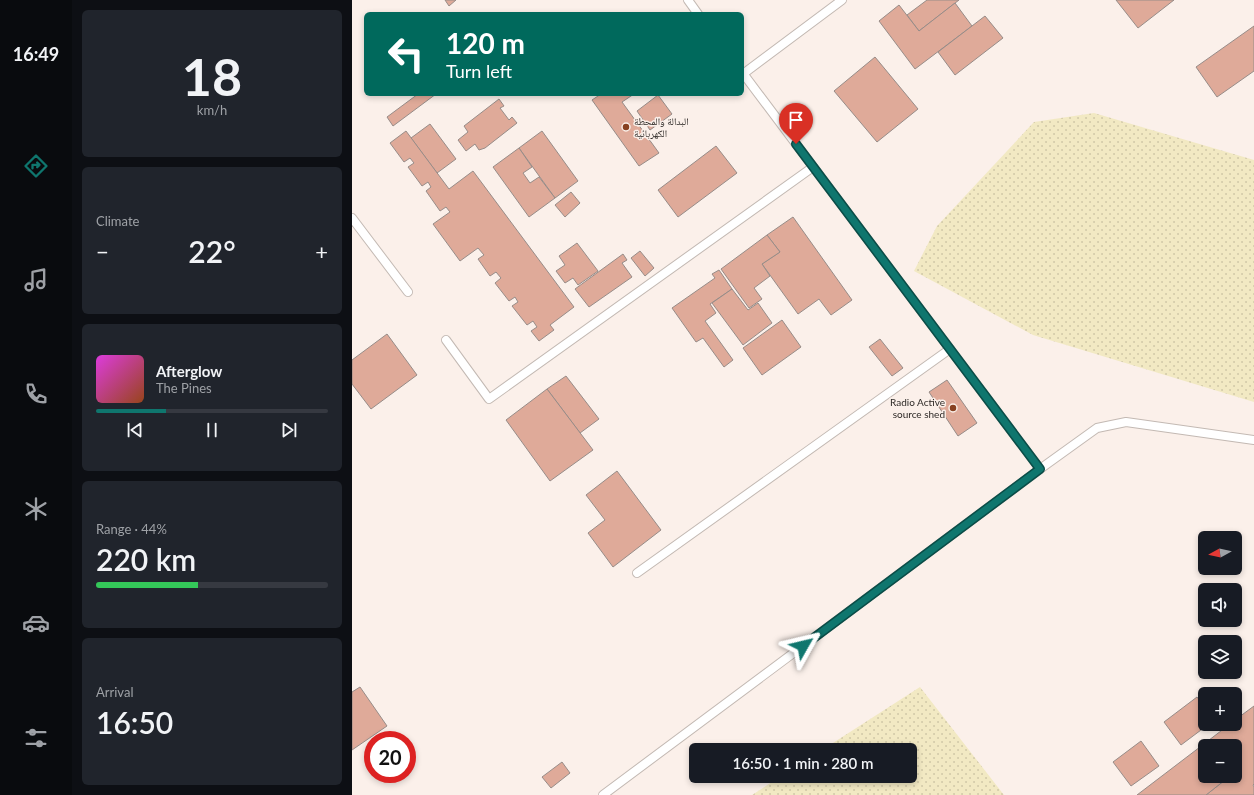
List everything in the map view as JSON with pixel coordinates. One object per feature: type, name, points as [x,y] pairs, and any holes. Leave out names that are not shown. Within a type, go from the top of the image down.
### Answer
[{"type":"lane","points":[[688,0],[697,12]]},
{"type":"lane","points":[[744,72],[842,0]]},
{"type":"lane","points":[[744,74],[1040,469]]},
{"type":"lane","points":[[446,340],[489,399],[813,167]]},
{"type":"lane","points":[[352,218],[408,292]]},
{"type":"lane","points":[[637,573],[950,349]]},
{"type":"lane","points":[[603,795],[1097,428],[1126,422],[1254,440]]},
{"type":"sand","points":[[1094,113],[1254,160],[1254,402],[1033,335],[914,271],[937,226],[1034,122]]},
{"type":"sand","points":[[920,687],[1004,795],[752,795],[770,783],[917,783],[917,743],[833,743]]},
{"type":"building","points":[[445,0],[456,0],[449,6]]},
{"type":"building","points":[[927,0],[959,0],[919,31],[907,15]]},
{"type":"building","points":[[1116,0],[1174,0],[1138,28]]},
{"type":"building","points":[[955,3],[972,26],[915,69],[879,21],[899,5],[919,31]]},
{"type":"building","points":[[985,16],[1003,38],[955,75],[938,52]]},
{"type":"building","points":[[1254,26],[1254,71],[1217,97],[1196,67]]},
{"type":"building","points":[[875,57],[918,109],[877,142],[834,91]]},
{"type":"building","points":[[415,96],[433,96],[393,126],[387,117]]},
{"type":"building","name":"البدالة والمحطة الكهربائية","points":[[598,96],[631,96],[622,102],[659,153],[639,166],[592,100]]},
{"type":"building","points":[[659,96],[672,114],[650,130],[637,111]]},
{"type":"building","points":[[499,99],[504,106],[500,108],[509,120],[512,117],[517,123],[485,148],[479,150],[475,144],[466,151],[458,140],[468,132],[464,126]]},
{"type":"building","points":[[430,124],[456,159],[437,173],[411,138]]},
{"type":"building","points":[[406,131],[449,189],[473,171],[574,307],[550,325],[554,330],[539,341],[531,331],[537,327],[533,321],[527,325],[512,306],[518,302],[515,297],[509,301],[495,283],[501,278],[496,272],[490,276],[478,259],[484,255],[478,248],[460,261],[433,224],[450,212],[446,207],[440,211],[426,191],[431,187],[428,182],[422,186],[408,167],[414,163],[410,158],[404,162],[390,143]]},
{"type":"building","points":[[542,131],[578,181],[555,198],[519,148]]},
{"type":"building","points":[[716,146],[737,173],[678,217],[658,190]]},
{"type":"building","points":[[519,148],[532,167],[523,173],[530,183],[539,177],[555,198],[529,217],[493,167]]},
{"type":"building","points":[[571,192],[580,203],[565,217],[555,205]]},
{"type":"building","points":[[793,217],[852,300],[831,315],[819,299],[798,314],[762,264],[780,252],[767,235]]},
{"type":"building","points":[[767,235],[780,252],[762,264],[770,276],[754,288],[762,299],[749,308],[721,269]]},
{"type":"building","points":[[577,243],[598,271],[578,285],[573,278],[565,283],[556,271],[565,265],[559,256]]},
{"type":"building","points":[[640,251],[654,268],[645,276],[631,258]]},
{"type":"building","points":[[623,254],[627,260],[622,263],[632,277],[589,307],[575,289]]},
{"type":"building","points":[[719,270],[732,289],[710,304],[716,313],[705,321],[733,360],[724,367],[703,338],[696,342],[672,308],[715,278],[712,274]]},
{"type":"building","points":[[732,289],[748,310],[758,303],[772,323],[743,345],[712,303]]},
{"type":"building","points":[[782,320],[801,347],[762,375],[743,348]]},
{"type":"building","points":[[387,334],[417,375],[371,409],[352,384],[352,360]]},
{"type":"building","points":[[880,339],[903,368],[892,376],[869,347]]},
{"type":"building","points":[[566,376],[599,419],[580,433],[547,389]]},
{"type":"building","name":"Radio Active source shed","points":[[947,380],[977,423],[958,436],[929,392]]},
{"type":"building","points":[[547,389],[593,450],[550,481],[506,420]]},
{"type":"building","points":[[617,471],[661,530],[613,567],[588,533],[605,520],[586,495]]},
{"type":"building","points":[[360,687],[387,726],[380,731],[364,731],[364,742],[352,750],[352,692]]},
{"type":"building","points":[[1197,697],[1198,698],[1198,731],[1200,731],[1181,745],[1164,722]]},
{"type":"building","points":[[1254,706],[1254,795],[1206,795],[1221,783],[1242,783],[1242,739],[1210,739],[1221,731],[1242,731],[1242,715]]},
{"type":"building","points":[[1141,741],[1159,766],[1131,786],[1113,762]]},
{"type":"building","points":[[1198,749],[1198,783],[1221,783],[1206,795],[1137,795]]},
{"type":"building","points":[[562,762],[570,773],[551,788],[542,777]]},
{"type":"place","name":"البدالة والمحطة الكهربائية","points":[[626,127]]},
{"type":"place","name":"Radio Active source shed","points":[[953,408]]},
{"type":"route","points":[[796,144],[1040,469],[803,646]]}]
